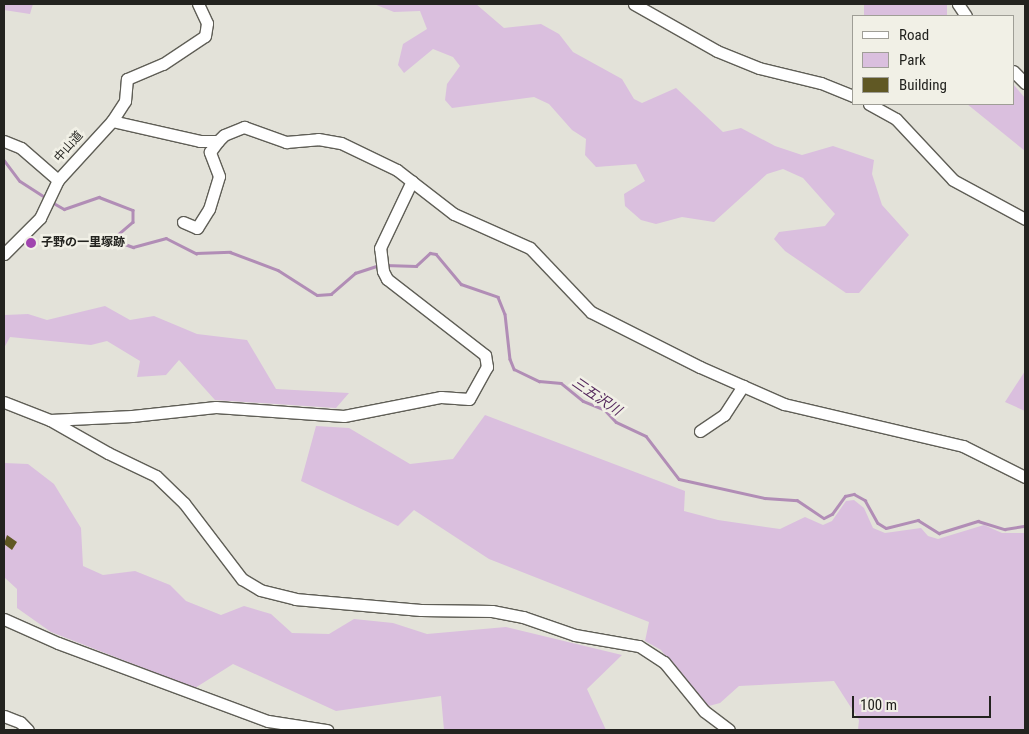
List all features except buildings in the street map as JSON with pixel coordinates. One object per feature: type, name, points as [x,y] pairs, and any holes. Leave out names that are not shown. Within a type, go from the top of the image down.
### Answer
[{"type":"street","name":"中山道","points":[[4,254],[40,218],[58,180],[112,121],[125,101],[127,79],[163,64],[205,36],[207,23],[198,4]]},
{"type":"street","points":[[634,4],[717,51],[759,68],[821,83],[852,96]]},
{"type":"street","points":[[958,4],[965,15]]},
{"type":"street","points":[[1014,72],[1025,83]]},
{"type":"street","points":[[871,105],[896,119],[952,180],[1025,218]]},
{"type":"street","points":[[112,121],[200,141],[218,141]]},
{"type":"street","points":[[183,222],[196,228],[209,209],[219,176],[210,152],[224,135],[244,128],[286,142],[328,140],[369,155],[412,181],[454,214],[530,248],[591,312],[743,386],[796,407],[963,446],[1025,477]]},
{"type":"street","points":[[4,141],[21,148],[58,180]]},
{"type":"street","points":[[50,420],[132,416],[216,407],[344,416],[441,397],[469,399],[487,367],[485,355],[387,280],[383,271],[380,259],[382,241],[412,181]]},
{"type":"street","points":[[700,431],[724,415],[743,386]]},
{"type":"street","points":[[4,402],[50,420],[108,453],[156,476],[184,503],[242,579],[260,590],[314,601],[421,610],[492,611],[523,617],[575,635],[639,646],[664,662],[704,711],[729,730]]},
{"type":"street","points":[[4,619],[58,643],[268,721],[327,730]]},
{"type":"street","points":[[4,716],[20,722],[28,730]]},
{"type":"green space","points":[[4,4],[33,4],[30,14],[4,10]]},
{"type":"green space","points":[[374,4],[476,4],[504,28],[541,24],[559,34],[573,52],[622,79],[634,99],[642,103],[676,88],[723,132],[741,128],[775,146],[802,155],[833,146],[874,160],[872,174],[882,205],[909,235],[859,293],[846,293],[785,251],[774,239],[779,232],[825,226],[835,214],[803,178],[783,169],[767,174],[714,222],[682,217],[656,224],[641,220],[625,206],[624,194],[645,181],[636,164],[596,167],[585,155],[586,139],[572,130],[549,104],[534,97],[452,108],[445,100],[447,84],[460,66],[453,57],[433,49],[404,73],[398,65],[403,44],[427,29],[420,11],[394,12]]},
{"type":"green space","points":[[864,4],[947,4],[947,15],[864,15]]},
{"type":"green space","points":[[1014,85],[1025,98],[1025,151],[968,105],[1014,105]]},
{"type":"green space","points":[[105,306],[130,320],[154,316],[197,334],[247,340],[276,389],[349,393],[336,408],[215,400],[179,360],[166,375],[137,377],[140,361],[107,341],[91,345],[10,337],[4,348],[5,315],[28,314],[47,320]]},
{"type":"green space","points":[[1025,371],[1025,411],[1005,402]]},
{"type":"green space","points":[[485,415],[685,491],[684,511],[718,520],[780,529],[805,517],[823,525],[832,521],[846,501],[854,500],[864,508],[873,528],[885,533],[921,528],[928,536],[938,539],[984,525],[1002,533],[1025,533],[1025,730],[858,730],[859,720],[834,681],[739,686],[720,703],[705,707],[661,650],[645,641],[649,622],[489,559],[414,510],[398,526],[301,481],[316,426],[349,428],[410,464],[453,459]]},
{"type":"green space","points":[[4,463],[28,464],[54,484],[81,528],[83,566],[103,575],[135,571],[170,585],[186,601],[221,615],[244,606],[271,614],[292,633],[329,634],[354,619],[393,623],[427,634],[506,627],[622,655],[587,689],[606,730],[444,730],[441,696],[336,711],[233,664],[195,688],[51,632],[17,608],[17,589],[4,577]]},
{"type":"waterway","name":"三五沢川","points":[[4,160],[20,181],[46,198]]},
{"type":"waterway","name":"三五沢川","points":[[52,202],[64,209],[99,197],[133,210],[133,222],[119,234],[122,243],[133,247],[166,238],[196,253],[230,252],[278,270],[317,295],[331,294],[355,273],[380,265]]},
{"type":"waterway","name":"三五沢川","points":[[385,265],[416,266],[430,253],[436,254],[461,284],[498,297],[505,314],[510,359],[514,369],[539,381],[561,383],[583,401],[605,410],[616,422],[646,436],[679,479],[765,498],[797,500],[824,518],[832,514],[845,496],[854,494],[865,500],[878,523],[886,528],[918,520],[939,533],[978,521],[1005,529],[1025,526]]},
{"type":"place","name":"子野の一里塚跡","points":[[31,243]]}]
